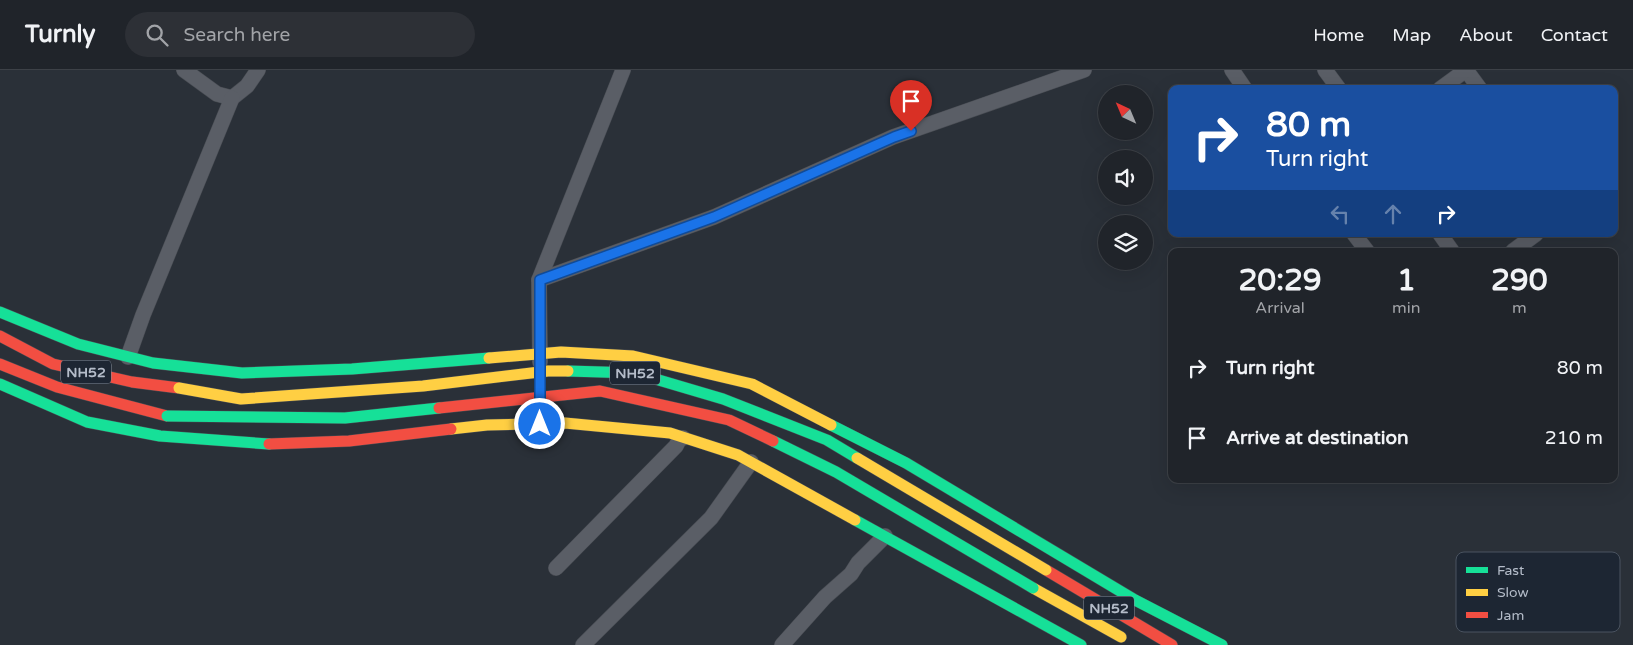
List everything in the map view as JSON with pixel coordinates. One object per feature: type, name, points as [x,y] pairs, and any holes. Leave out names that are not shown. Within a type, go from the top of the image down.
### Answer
[{"type":"main road","points":[[0,312],[78,344],[152,363],[242,373],[352,369],[561,352],[633,356],[752,384],[906,463],[1135,600],[1222,645]]},
{"type":"main road","name":"NH52","points":[[0,336],[54,364],[132,382],[241,399],[422,386],[548,371],[635,373],[723,399],[828,440],[1172,645]]},
{"type":"main road","name":"NH52","points":[[0,364],[57,387],[167,416],[345,418],[600,392],[729,420],[836,472],[1033,588],[1127,640]]},
{"type":"main road","points":[[0,384],[87,422],[160,436],[260,444],[349,441],[486,425],[575,424],[670,434],[738,455],[1081,645]]},
{"type":"main road","points":[[1058,632],[1067,645]]},
{"type":"street","points":[[184,70],[217,94],[232,98]]},
{"type":"street","points":[[128,356],[232,98],[247,86],[258,70]]},
{"type":"street","points":[[540,424],[540,280],[623,70]]},
{"type":"street","points":[[540,280],[714,217],[894,137],[1084,70]]},
{"type":"street","points":[[1232,70],[1241,85]]},
{"type":"street","points":[[1325,70],[1336,85]]},
{"type":"street","points":[[1445,85],[1466,70],[1477,85]]},
{"type":"street","points":[[1356,237],[1365,248]]},
{"type":"street","points":[[1442,237],[1450,248]]},
{"type":"street","points":[[1517,248],[1532,237]]},
{"type":"street","points":[[556,568],[676,446],[680,438],[683,438]]},
{"type":"street","points":[[583,645],[711,518],[751,462]]},
{"type":"street","points":[[782,645],[825,597],[851,574],[858,563],[885,536]]},
{"type":"traffic: fast","points":[[0,312],[78,344],[153,363],[242,373],[352,369],[489,358]]},
{"type":"traffic: fast","points":[[568,371],[635,373],[723,399],[827,440],[857,458]]},
{"type":"traffic: fast","points":[[0,384],[87,422],[160,436],[269,444]]},
{"type":"traffic: fast","points":[[167,416],[345,418],[439,408]]},
{"type":"traffic: fast","points":[[831,425],[906,463],[1135,600],[1222,645]]},
{"type":"traffic: fast","points":[[773,441],[836,472],[1033,588]]},
{"type":"traffic: fast","points":[[855,520],[1081,645]]},
{"type":"traffic: slow","points":[[489,358],[561,352],[633,356],[752,384],[831,425]]},
{"type":"traffic: slow","points":[[179,388],[241,399],[423,386],[548,371],[568,371]]},
{"type":"traffic: slow","points":[[451,429],[487,425],[565,423],[670,433],[738,455],[855,520]]},
{"type":"traffic: slow","points":[[857,458],[1046,570]]},
{"type":"traffic: slow","points":[[1033,588],[1121,637]]},
{"type":"traffic: jam","points":[[0,336],[53,364],[132,382],[179,388]]},
{"type":"traffic: jam","points":[[0,364],[57,387],[167,416]]},
{"type":"traffic: jam","points":[[439,408],[600,391],[729,420],[773,441]]},
{"type":"traffic: jam","points":[[269,444],[349,441],[451,429]]},
{"type":"traffic: jam","points":[[1046,570],[1172,645]]},
{"type":"route","points":[[540,424],[540,280],[714,217],[911,131]]}]
